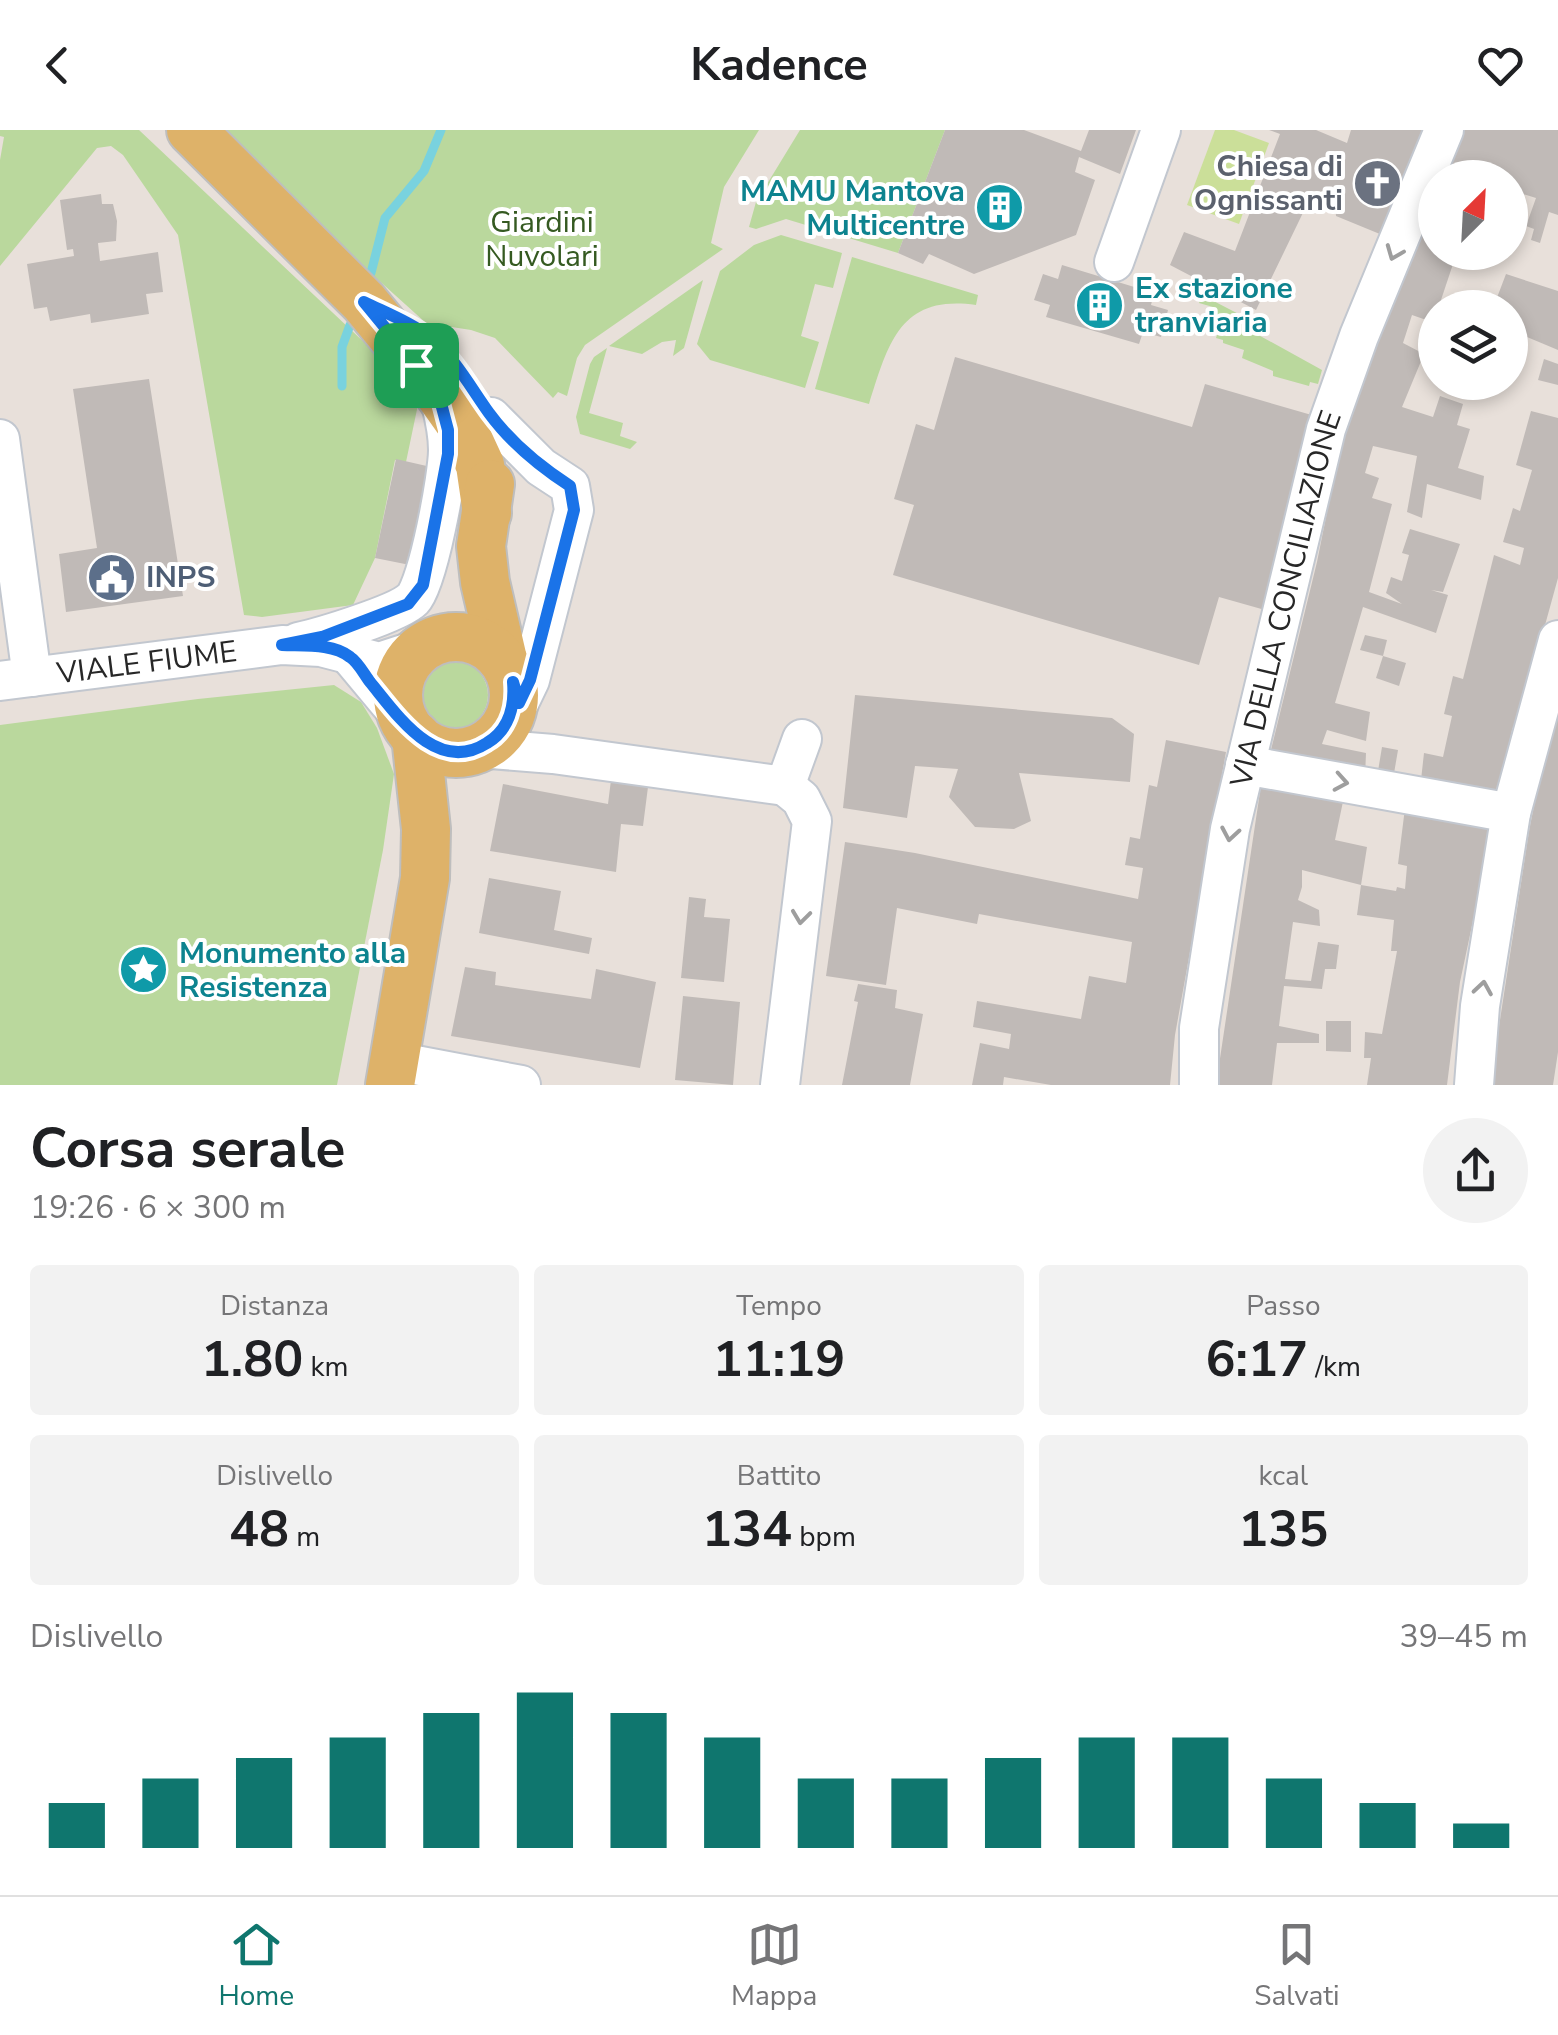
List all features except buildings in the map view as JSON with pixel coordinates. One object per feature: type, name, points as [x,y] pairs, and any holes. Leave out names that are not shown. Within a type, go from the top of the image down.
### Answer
[{"type":"main road","points":[[191,130],[364,302],[434,341],[461,371],[459,413],[492,456],[484,530],[486,582],[512,688],[503,729],[473,750],[424,878]]},
{"type":"main road","points":[[392,1073],[424,878],[426,829],[411,729],[400,710],[399,684],[420,632],[484,530]]},
{"type":"main road","points":[[420,632],[485,644],[512,688]]},
{"type":"main road","points":[[411,729],[438,750],[473,750]]},
{"type":"street","points":[[1114,262],[1161,130]]},
{"type":"street","name":"VIA DELLA CONCILIAZIONE","points":[[1199,1085],[1198,1028],[1230,829],[1326,428],[1444,130]]},
{"type":"street","points":[[282,645],[322,637],[420,632],[423,585],[459,413],[570,486],[574,510],[530,680],[512,688],[557,738],[594,760]]},
{"type":"street","points":[[0,440],[16,679]]},
{"type":"street","name":"VIALE FIUME","points":[[16,679],[282,645],[321,646],[379,662],[420,632]]},
{"type":"street","points":[[1474,1085],[1480,1006],[1511,813],[1558,640]]},
{"type":"street","points":[[350,656],[411,729]]},
{"type":"street","points":[[785,786],[802,738]]},
{"type":"street","points":[[473,750],[594,760],[785,786],[800,800],[812,820],[780,1085]]},
{"type":"street","points":[[1245,765],[1511,813]]},
{"type":"street","points":[[392,1073],[521,1085]]},
{"type":"green space","points":[[0,130],[139,130],[420,395],[406,462],[395,460],[375,558],[353,605],[262,617],[244,615],[178,235],[123,155],[111,146],[97,148],[0,266],[0,160],[4,137]]},
{"type":"green space","name":"Giardini Nuvolari","points":[[212,130],[759,130],[724,187],[711,243],[723,249],[585,345],[577,358],[567,396],[558,392],[553,398],[495,338],[426,323]]},
{"type":"green space","points":[[800,130],[945,130],[898,253],[786,219],[756,229],[749,227],[756,202]]},
{"type":"green space","points":[[1215,130],[1234,130],[1269,143],[1239,224],[1187,205]]},
{"type":"green space","points":[[781,235],[842,253],[833,288],[815,284],[801,336],[819,342],[805,388],[710,360],[697,344],[720,271],[754,245]]},
{"type":"green space","points":[[852,257],[978,295],[976,305],[929,308],[901,328],[883,362],[869,404],[815,389]]},
{"type":"green space","points":[[703,280],[684,348],[673,356],[676,340],[662,342],[642,354],[609,346]]},
{"type":"green space","points":[[1202,295],[1256,323],[1253,332],[1322,370],[1318,384],[1310,382],[1309,386],[1273,376],[1273,371],[1242,358],[1244,350],[1216,338],[1218,316],[1211,314],[1213,307],[1199,303]]},
{"type":"green space","points":[[607,348],[589,413],[623,423],[620,436],[637,442],[630,449],[580,434],[576,417],[590,364]]},
{"type":"green space","points":[[454,661],[478,671],[488,695],[478,719],[454,729],[430,719],[420,695],[430,671]]},
{"type":"green space","points":[[334,685],[361,702],[377,728],[394,774],[337,1085],[0,1085],[0,725]]},
{"type":"waterway","points":[[371,273],[385,218],[424,171],[441,130]]},
{"type":"waterway","points":[[342,386],[342,347],[350,325]]},
{"type":"place","name":"Chiesa di Ognissanti","points":[[1378,183]]},
{"type":"place","name":"MAMU Mantova Multicentre","points":[[1000,208]]},
{"type":"place","name":"Ex stazione tranviaria","points":[[1100,305]]},
{"type":"place","name":"INPS","points":[[111,577]]},
{"type":"place","name":"Monumento alla Resistenza","points":[[144,970]]},
{"type":"route","points":[[364,302],[434,341],[461,371],[491,416],[541,467],[570,486],[574,510],[530,680],[519,703],[513,682],[512,709],[496,738],[468,751],[438,750],[416,736],[350,656],[321,646],[282,645],[322,637],[408,604],[423,585],[448,454],[448,430],[438,392],[416,365],[364,302]]}]
